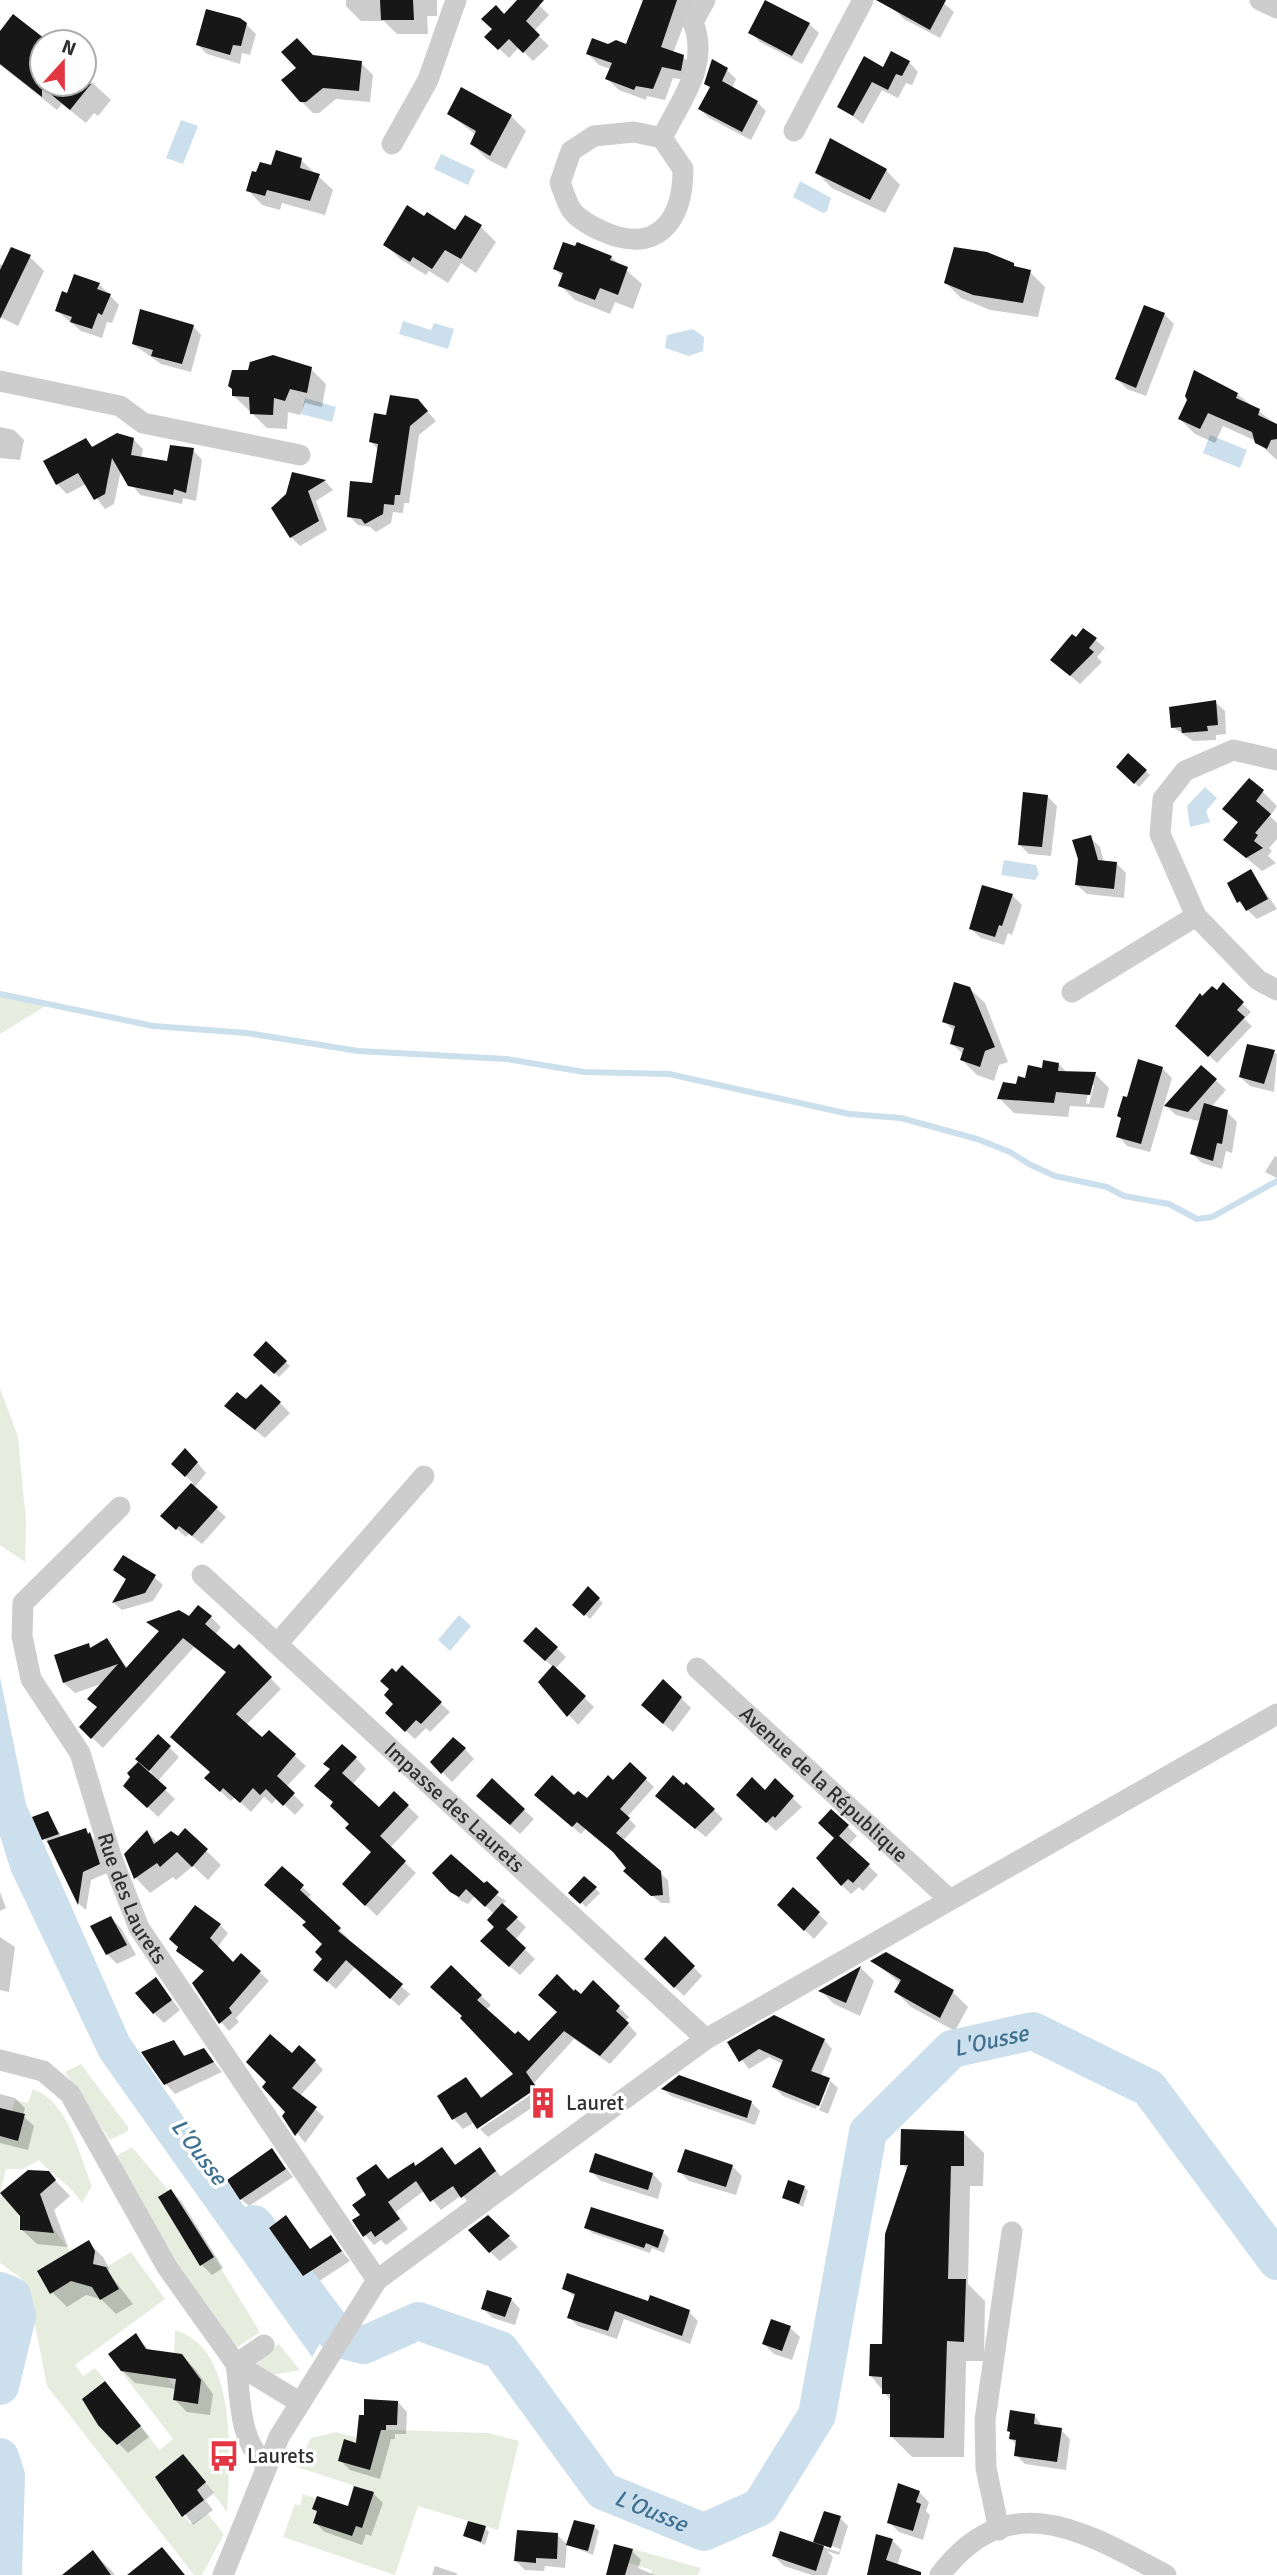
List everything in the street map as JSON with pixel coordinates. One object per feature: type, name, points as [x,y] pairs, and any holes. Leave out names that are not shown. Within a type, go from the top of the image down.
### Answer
[{"type":"street","points":[[392,144],[428,79],[456,0]]},
{"type":"street","points":[[662,138],[700,62],[698,37],[692,22],[705,0]]},
{"type":"street","points":[[794,131],[863,0]]},
{"type":"street","points":[[1260,0],[1277,8]]},
{"type":"street","points":[[634,132],[662,138],[683,169],[680,208],[666,229],[650,237],[609,234],[590,225],[571,211],[560,184],[571,151],[594,136],[634,132]]},
{"type":"street","points":[[0,381],[120,406],[144,424],[300,455]]},
{"type":"street","points":[[1277,760],[1233,750],[1185,771],[1163,799],[1160,834],[1196,916],[1258,980],[1277,990]]},
{"type":"street","points":[[1072,992],[1196,916]]},
{"type":"street","points":[[277,1644],[424,1476]]},
{"type":"street","name":"Rue des Laurets","points":[[120,1507],[23,1603],[22,1636],[31,1679],[80,1753],[111,1856],[139,1928],[377,2280]]},
{"type":"street","name":"Impasse des Laurets","points":[[202,1575],[706,2039]]},
{"type":"street","name":"Avenue de la République","points":[[696,1668],[949,1899]]},
{"type":"street","points":[[223,2575],[267,2465],[299,2402],[355,2310],[377,2280],[706,2039],[1277,1714]]},
{"type":"street","points":[[0,2060],[43,2071],[70,2094],[166,2267],[236,2364],[299,2402]]},
{"type":"street","points":[[999,2530],[986,2468],[985,2420],[1012,2232]]},
{"type":"street","points":[[236,2364],[264,2345]]},
{"type":"street","points":[[236,2364],[248,2442],[256,2456],[267,2465]]},
{"type":"street","points":[[940,2575],[958,2550],[999,2530],[1038,2521],[1066,2527],[1095,2538],[1166,2575]]},
{"type":"shaded area","points":[[0,996],[47,1005],[0,1034]]},
{"type":"shaded area","points":[[0,1388],[18,1437],[26,1521],[25,1562],[0,1545]]},
{"type":"shaded area","points":[[81,2064],[128,2127],[128,2131],[110,2140],[65,2072]]},
{"type":"shaded area","points":[[33,2089],[56,2105],[71,2131],[92,2186],[82,2203],[39,2160],[23,2169],[6,2169],[0,2193],[0,2136],[9,2139],[12,2130],[20,2132],[25,2115],[12,2111],[15,2100],[28,2103]]},
{"type":"shaded area","points":[[132,2147],[185,2210],[200,2266],[214,2257],[260,2332],[236,2348],[174,2259],[116,2156]]},
{"type":"shaded area","points":[[0,2196],[16,2197],[20,2230],[35,2231],[50,2223],[72,2254],[71,2281],[92,2287],[100,2300],[119,2289],[106,2267],[131,2252],[165,2299],[75,2365],[83,2376],[95,2368],[105,2380],[82,2399],[104,2432],[141,2426],[159,2450],[173,2439],[120,2370],[132,2362],[145,2369],[145,2375],[168,2378],[175,2387],[173,2400],[198,2403],[201,2380],[182,2355],[174,2353],[175,2330],[196,2341],[211,2359],[220,2382],[229,2436],[227,2512],[191,2464],[179,2473],[168,2499],[191,2524],[208,2514],[224,2534],[202,2575],[194,2575],[47,2386],[29,2294],[22,2279],[0,2263]]},
{"type":"shaded area","points":[[279,2344],[300,2370],[273,2375],[251,2362]]},
{"type":"shaded area","points":[[365,2429],[488,2433],[519,2441],[498,2530],[418,2506],[395,2575],[283,2537],[295,2504],[300,2506],[303,2494],[321,2500],[313,2523],[352,2536],[374,2492],[297,2467],[311,2438],[336,2432],[362,2439]]},
{"type":"shaded area","points":[[633,2549],[701,2568],[698,2575],[651,2575],[652,2570],[629,2563]]},
{"type":"water","points":[[181,120],[198,126],[183,164],[166,158]]},
{"type":"water","points":[[441,154],[475,170],[468,185],[434,169]]},
{"type":"water","points":[[800,181],[831,198],[827,211],[823,213],[793,197]]},
{"type":"water","points":[[403,321],[431,330],[434,323],[454,329],[448,349],[399,334]]},
{"type":"water","points":[[693,329],[704,337],[703,351],[689,356],[665,348],[667,335]]},
{"type":"water","points":[[305,398],[336,407],[332,422],[301,414]]},
{"type":"water","points":[[1210,435],[1247,450],[1240,468],[1203,453]]},
{"type":"water","points":[[1205,787],[1217,798],[1206,811],[1210,822],[1190,827],[1187,806]]},
{"type":"water","points":[[1004,860],[1036,865],[1039,874],[1035,880],[1001,875]]},
{"type":"water","points":[[459,1615],[471,1626],[450,1651],[438,1640]]},
{"type":"water","name":"L'Ousse","points":[[0,1677],[26,1804],[129,2037],[295,2281],[340,2310],[312,2357],[100,2058],[11,1871],[0,1836]]},
{"type":"building","points":[[380,0],[413,0],[414,20],[381,20]]},
{"type":"building","points":[[517,0],[544,0],[526,21],[540,35],[523,53],[509,39],[498,50],[484,37],[492,29],[481,19],[496,5],[504,14]]},
{"type":"building","points":[[643,0],[677,0],[661,47],[684,55],[681,71],[662,67],[653,89],[636,86],[634,90],[605,79],[612,63],[586,54],[592,38],[608,44],[616,40],[626,44]]},
{"type":"building","points":[[765,0],[810,23],[792,56],[748,33]]},
{"type":"building","points":[[876,0],[946,0],[930,30]]},
{"type":"building","points":[[206,9],[240,18],[247,23],[241,46],[233,45],[230,55],[196,45]]},
{"type":"building","points":[[13,14],[31,28],[28,28],[28,86],[0,64],[0,31]]},
{"type":"building","points":[[297,38],[313,55],[362,61],[359,91],[323,88],[306,102],[300,102],[281,80],[296,68],[281,52]]},
{"type":"building","points":[[891,51],[910,61],[902,76],[896,74],[888,90],[872,82],[853,116],[837,107],[864,56],[883,67]]},
{"type":"building","points":[[712,59],[728,68],[722,81],[758,101],[742,132],[698,109],[710,87],[704,84]]},
{"type":"building","points":[[461,87],[512,115],[490,156],[470,144],[476,131],[447,114]]},
{"type":"building","points":[[55,98],[80,98],[70,110]]},
{"type":"building","points":[[830,138],[887,169],[870,200],[815,173]]},
{"type":"building","points":[[276,150],[302,158],[300,168],[320,174],[310,201],[267,190],[265,196],[246,191],[252,171],[256,172],[260,162],[271,165]]},
{"type":"building","points":[[407,205],[424,216],[427,212],[455,230],[465,215],[482,225],[461,259],[445,250],[432,269],[413,257],[410,262],[383,245]]},
{"type":"building","points":[[563,242],[575,246],[577,242],[612,256],[610,260],[628,267],[618,295],[600,288],[595,300],[558,286],[563,273],[553,269]]},
{"type":"building","points":[[11,247],[31,255],[0,319],[0,270]]},
{"type":"building","points":[[954,247],[987,252],[1014,263],[1014,266],[1031,270],[1023,303],[973,295],[944,283]]},
{"type":"building","points":[[74,274],[100,283],[97,289],[111,294],[102,315],[98,313],[92,329],[70,322],[72,317],[55,311],[62,291],[67,293]]},
{"type":"building","points":[[1144,305],[1165,313],[1136,388],[1115,379]]},
{"type":"building","points":[[140,309],[194,325],[182,364],[151,356],[153,350],[132,344]]},
{"type":"building","points":[[273,355],[312,367],[307,393],[290,389],[285,401],[274,398],[273,415],[250,414],[249,397],[232,396],[232,389],[228,386],[232,370],[248,370],[250,362]]},
{"type":"building","points":[[1194,370],[1238,393],[1236,398],[1260,409],[1258,415],[1277,424],[1277,439],[1271,440],[1267,449],[1255,443],[1252,432],[1208,413],[1200,429],[1178,419],[1187,400],[1185,396]]},
{"type":"building","points":[[390,395],[418,399],[428,411],[410,426],[400,495],[395,495],[394,505],[384,504],[383,514],[365,524],[361,519],[347,517],[350,481],[372,483],[378,444],[369,442],[374,413],[386,415]]},
{"type":"building","points":[[117,433],[134,438],[131,455],[167,461],[170,445],[194,448],[186,493],[174,489],[173,495],[128,486],[112,458],[105,494],[94,500],[78,473],[56,485],[43,461],[86,438],[92,447]]},
{"type":"building","points":[[292,472],[326,480],[308,491],[319,521],[290,538],[271,508],[286,494]]},
{"type":"building","points":[[1083,628],[1097,638],[1089,648],[1094,652],[1070,676],[1050,660],[1072,634],[1076,637]]},
{"type":"building","points":[[1216,700],[1218,725],[1207,726],[1208,731],[1182,733],[1181,727],[1171,728],[1169,707]]},
{"type":"building","points":[[1128,753],[1147,770],[1134,784],[1116,767]]},
{"type":"building","points":[[1249,778],[1264,790],[1256,801],[1271,814],[1255,833],[1258,835],[1254,841],[1263,848],[1246,858],[1223,840],[1238,822],[1222,809]]},
{"type":"building","points":[[1023,792],[1048,795],[1042,847],[1018,845]]},
{"type":"building","points":[[1091,835],[1098,860],[1117,862],[1114,889],[1075,885],[1078,859],[1072,840]]},
{"type":"building","points":[[1251,869],[1268,899],[1246,911],[1240,901],[1237,903],[1227,883]]},
{"type":"building","points":[[982,885],[1013,894],[1002,926],[999,925],[995,937],[969,929]]},
{"type":"building","points":[[954,982],[970,987],[995,1047],[985,1051],[980,1067],[960,1060],[964,1048],[950,1044],[955,1026],[942,1022]]},
{"type":"building","points":[[1223,982],[1244,1002],[1237,1010],[1245,1017],[1208,1057],[1175,1026],[1200,993],[1202,996],[1212,986],[1217,990]]},
{"type":"building","points":[[1247,1044],[1275,1050],[1264,1084],[1239,1077]]},
{"type":"building","points":[[1138,1059],[1163,1067],[1141,1144],[1116,1137],[1121,1118],[1117,1116],[1123,1096],[1127,1097]]},
{"type":"building","points":[[1043,1060],[1059,1063],[1058,1071],[1096,1072],[1090,1095],[1056,1092],[1054,1103],[997,1099],[1003,1082],[1016,1084],[1018,1076],[1025,1078],[1028,1065],[1042,1068]]},
{"type":"building","points":[[1201,1065],[1217,1079],[1188,1112],[1164,1106]]},
{"type":"building","points":[[1204,1103],[1228,1110],[1222,1144],[1217,1143],[1213,1161],[1190,1154]]},
{"type":"building","points":[[266,1341],[287,1361],[274,1374],[253,1355]]},
{"type":"building","points":[[261,1384],[281,1402],[255,1430],[224,1406],[237,1392],[246,1399]]},
{"type":"building","points":[[185,1448],[198,1462],[185,1477],[171,1464]]},
{"type":"building","points":[[191,1483],[218,1507],[192,1536],[179,1526],[176,1530],[160,1516]]},
{"type":"building","points":[[123,1555],[156,1575],[145,1593],[112,1603],[126,1579],[113,1570]]},
{"type":"building","points":[[588,1586],[600,1598],[584,1616],[572,1605]]},
{"type":"building","points":[[198,1605],[212,1616],[205,1624],[234,1649],[239,1644],[272,1677],[236,1714],[262,1737],[269,1730],[296,1754],[277,1776],[295,1793],[283,1806],[266,1789],[260,1795],[253,1788],[240,1803],[223,1788],[220,1792],[204,1778],[210,1772],[170,1737],[226,1672],[183,1638],[91,1739],[79,1727],[97,1707],[87,1699],[118,1664],[63,1683],[54,1655],[89,1643],[90,1648],[107,1638],[126,1668],[159,1631],[146,1622],[179,1610],[189,1616]]},
{"type":"building","points":[[536,1627],[558,1647],[545,1661],[523,1641]]},
{"type":"building","points":[[402,1665],[442,1702],[421,1724],[416,1720],[405,1732],[385,1713],[393,1704],[384,1695],[389,1689],[380,1681],[392,1668],[396,1672]]},
{"type":"building","points":[[553,1665],[586,1696],[567,1717],[538,1682]]},
{"type":"building","points":[[663,1679],[682,1697],[663,1724],[641,1705]]},
{"type":"building","points":[[158,1734],[171,1746],[149,1771],[135,1759]]},
{"type":"building","points":[[453,1737],[466,1748],[441,1774],[430,1762]]},
{"type":"building","points":[[342,1744],[357,1757],[342,1773],[379,1807],[394,1791],[409,1805],[380,1836],[406,1861],[365,1906],[342,1884],[371,1852],[345,1828],[349,1824],[330,1806],[333,1802],[314,1786],[330,1769],[323,1764]]},
{"type":"building","points":[[138,1762],[167,1788],[147,1808],[123,1786],[130,1777],[127,1773]]},
{"type":"building","points":[[630,1762],[647,1778],[620,1809],[630,1818],[616,1833],[661,1871],[663,1895],[651,1896],[623,1871],[626,1868],[613,1852],[577,1822],[572,1827],[534,1795],[552,1775],[574,1795],[578,1791],[587,1798],[608,1775],[613,1780]]},
{"type":"building","points":[[673,1775],[684,1785],[686,1782],[715,1809],[695,1829],[655,1796]]},
{"type":"building","points":[[752,1777],[765,1790],[775,1778],[794,1796],[775,1818],[773,1816],[766,1823],[736,1795]]},
{"type":"building","points":[[492,1778],[525,1809],[510,1825],[476,1796]]},
{"type":"building","points":[[831,1809],[849,1825],[839,1836],[870,1864],[853,1883],[848,1879],[841,1886],[816,1858],[834,1838],[818,1823]]},
{"type":"building","points":[[48,1811],[59,1834],[42,1840],[32,1817]]},
{"type":"building","points":[[86,1828],[88,1834],[90,1832],[100,1864],[83,1872],[78,1905],[47,1841]]},
{"type":"building","points":[[185,1828],[208,1849],[192,1867],[177,1852],[160,1867],[157,1863],[134,1879],[124,1854],[147,1830],[154,1844],[171,1831],[178,1836]]},
{"type":"building","points":[[451,1854],[484,1883],[487,1881],[499,1892],[485,1907],[466,1889],[459,1897],[450,1892],[432,1873]]},
{"type":"building","points":[[282,1866],[304,1885],[300,1890],[341,1928],[338,1931],[403,1984],[390,1999],[346,1960],[327,1982],[313,1970],[322,1959],[315,1952],[322,1944],[302,1925],[306,1922],[264,1885]]},
{"type":"building","points":[[584,1876],[597,1887],[580,1904],[568,1893]]},
{"type":"building","points":[[793,1887],[820,1912],[804,1931],[777,1905]]},
{"type":"building","points":[[502,1903],[518,1917],[506,1929],[526,1948],[509,1967],[480,1941],[494,1927],[487,1920]]},
{"type":"building","points":[[195,1905],[221,1924],[210,1938],[233,1962],[241,1953],[261,1971],[229,2008],[232,2013],[219,2024],[192,1983],[204,1971],[176,1951],[178,1947],[169,1939]]},
{"type":"building","points":[[111,1916],[127,1945],[106,1955],[90,1926]]},
{"type":"building","points":[[665,1936],[695,1966],[674,1988],[644,1959]]},
{"type":"building","points":[[886,1952],[954,1990],[940,2018],[894,1992],[901,1980],[870,1961]]},
{"type":"building","points":[[451,1965],[482,1995],[477,2000],[515,2034],[518,2031],[529,2041],[557,2012],[538,1995],[557,1974],[574,1991],[575,1989],[581,1994],[593,1980],[620,2006],[616,2011],[629,2023],[600,2056],[564,2031],[526,2072],[537,2088],[477,2129],[466,2112],[452,2120],[437,2096],[466,2077],[481,2098],[513,2074],[460,2018],[462,2016],[430,1987]]},
{"type":"building","points":[[861,1966],[846,2003],[818,1991]]},
{"type":"building","points":[[156,1977],[172,2000],[153,2014],[135,1993]]},
{"type":"building","points":[[774,2015],[825,2039],[811,2071],[830,2078],[819,2106],[772,2087],[783,2060],[759,2049],[739,2062],[727,2042]]},
{"type":"building","points":[[270,2034],[292,2053],[299,2045],[316,2060],[292,2088],[317,2107],[295,2136],[282,2116],[285,2112],[262,2087],[266,2082],[246,2062]]},
{"type":"building","points":[[174,2040],[184,2056],[204,2048],[214,2062],[164,2085],[141,2052]]},
{"type":"building","points":[[679,2075],[752,2101],[747,2118],[661,2089]]},
{"type":"building","points":[[0,2108],[25,2114],[18,2141],[0,2136]]},
{"type":"building","points":[[901,2129],[964,2131],[964,2166],[951,2166],[948,2279],[966,2279],[964,2342],[947,2341],[944,2438],[890,2437],[890,2394],[882,2394],[882,2377],[869,2376],[870,2344],[882,2344],[885,2234],[908,2165],[900,2165]]},
{"type":"building","points":[[442,2147],[455,2165],[480,2147],[496,2171],[461,2198],[453,2186],[430,2202],[416,2181],[388,2202],[400,2219],[375,2237],[371,2231],[363,2237],[352,2220],[360,2215],[352,2205],[366,2195],[356,2178],[376,2164],[388,2179],[414,2162],[415,2166]]},
{"type":"building","points":[[272,2148],[286,2169],[240,2200],[227,2180]]},
{"type":"building","points":[[685,2149],[733,2165],[726,2187],[677,2172]]},
{"type":"building","points":[[595,2153],[653,2173],[648,2190],[589,2172]]},
{"type":"building","points":[[28,2170],[49,2171],[56,2180],[40,2194],[54,2233],[20,2230],[20,2216],[0,2193]]},
{"type":"building","points":[[788,2180],[805,2186],[799,2204],[782,2198]]},
{"type":"building","points":[[171,2189],[214,2257],[200,2266],[158,2197]]},
{"type":"building","points":[[591,2207],[664,2230],[658,2248],[646,2243],[644,2248],[584,2228]]},
{"type":"building","points":[[286,2215],[310,2249],[331,2235],[342,2251],[303,2276],[269,2228]]},
{"type":"building","points":[[488,2215],[510,2236],[489,2253],[468,2230]]},
{"type":"building","points":[[89,2240],[95,2251],[93,2264],[106,2267],[119,2289],[100,2300],[92,2287],[71,2281],[50,2294],[37,2271]]},
{"type":"building","points":[[567,2273],[648,2301],[650,2295],[690,2310],[682,2336],[615,2311],[608,2331],[567,2318],[575,2294],[562,2289]]},
{"type":"building","points":[[487,2290],[512,2298],[505,2317],[481,2309]]},
{"type":"building","points":[[771,2319],[791,2326],[782,2351],[762,2344]]},
{"type":"building","points":[[136,2333],[146,2349],[182,2354],[201,2380],[198,2404],[173,2400],[176,2379],[121,2371],[108,2354]]},
{"type":"building","points":[[105,2381],[141,2426],[117,2445],[98,2425],[82,2399]]},
{"type":"building","points":[[364,2399],[398,2401],[397,2425],[386,2425],[386,2430],[381,2430],[370,2470],[338,2461],[344,2439],[356,2443],[359,2415],[364,2415]]},
{"type":"building","points":[[1010,2410],[1035,2414],[1034,2424],[1062,2428],[1057,2462],[1014,2456],[1016,2440],[1009,2439],[1010,2432],[1007,2431]]},
{"type":"building","points":[[183,2454],[206,2482],[197,2490],[204,2500],[182,2517],[155,2477]]},
{"type":"building","points":[[898,2483],[920,2491],[916,2502],[921,2504],[913,2531],[887,2523]]},
{"type":"building","points":[[354,2486],[374,2492],[362,2528],[356,2526],[352,2536],[313,2523],[317,2511],[312,2509],[317,2496],[348,2506]]},
{"type":"building","points":[[824,2511],[841,2516],[831,2548],[813,2542]]},
{"type":"building","points":[[574,2520],[595,2525],[588,2551],[566,2545]]},
{"type":"building","points":[[468,2521],[486,2526],[481,2542],[463,2536]]},
{"type":"building","points":[[517,2530],[558,2533],[557,2559],[536,2558],[536,2563],[514,2561]]},
{"type":"building","points":[[780,2531],[824,2546],[816,2571],[772,2556]]},
{"type":"building","points":[[876,2534],[893,2539],[886,2560],[921,2572],[921,2575],[867,2575]]},
{"type":"building","points":[[614,2544],[633,2549],[625,2575],[606,2575]]},
{"type":"building","points":[[162,2547],[185,2575],[127,2575]]},
{"type":"building","points":[[93,2550],[111,2575],[62,2575]]},
{"type":"waterway","points":[[0,994],[153,1026],[247,1033],[358,1051],[507,1059],[584,1072],[669,1074],[849,1114],[901,1118],[977,1139],[1010,1152],[1055,1176],[1107,1187],[1124,1196],[1169,1204],[1197,1219],[1212,1217],[1277,1181]]},
{"type":"waterway","name":"L'Ousse","points":[[254,2224],[340,2339],[364,2345],[418,2321],[500,2350],[603,2491],[704,2532],[760,2507],[817,2415],[868,2132],[952,2049],[1033,2031],[1149,2088],[1277,2261]]},
{"type":"waterway","points":[[0,2291],[12,2296],[17,2316],[0,2386]]},
{"type":"waterway","points":[[0,2457],[6,2476],[3,2575]]},
{"type":"place","name":"Lauret","points":[[543,2103]]},
{"type":"place","name":"Laurets","points":[[224,2456]]}]
